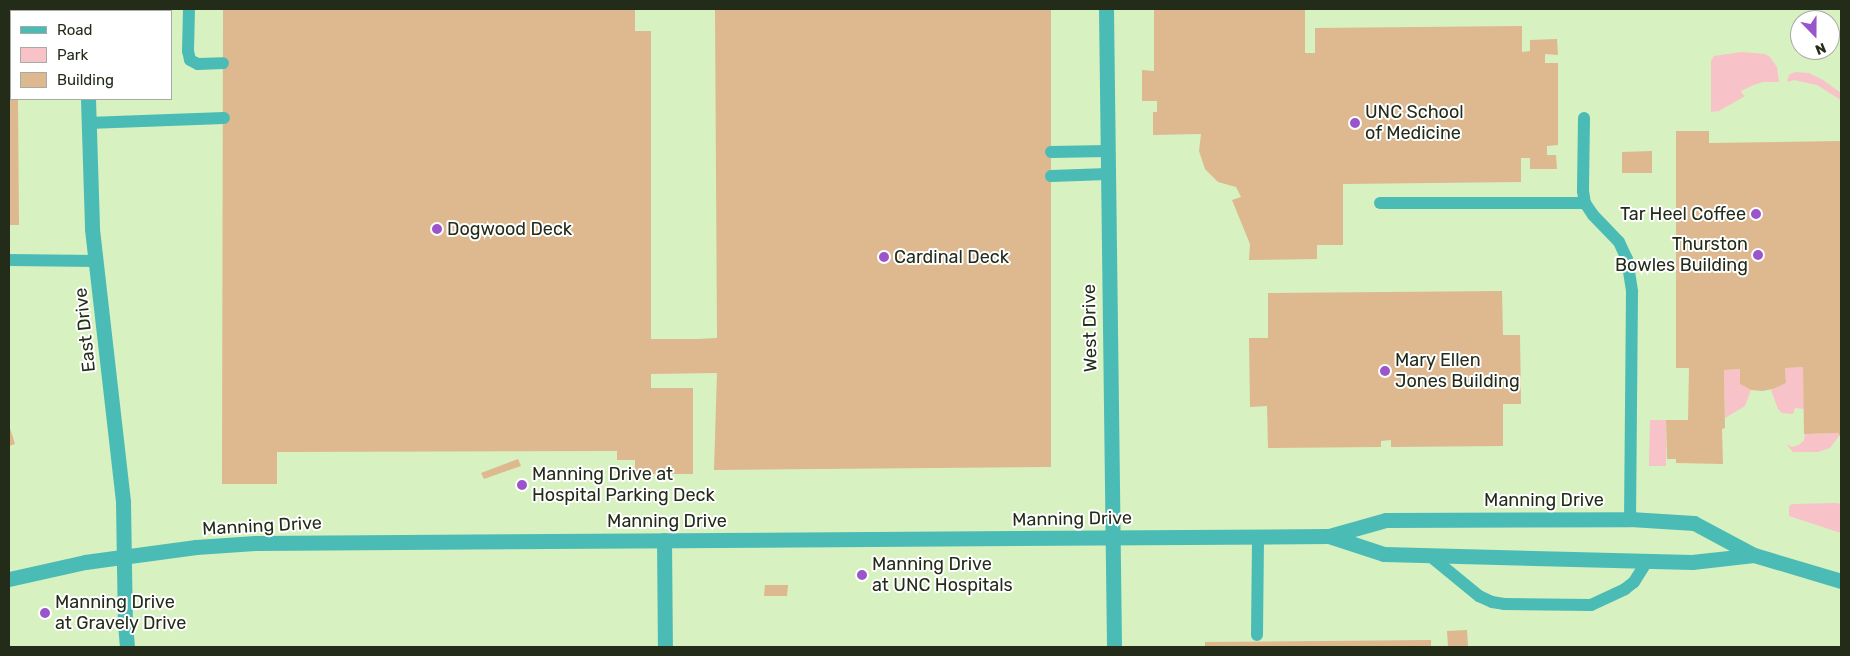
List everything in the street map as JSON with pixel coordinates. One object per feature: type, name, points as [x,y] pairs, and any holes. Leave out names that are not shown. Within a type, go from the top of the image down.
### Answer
[{"type":"street","name":"West Drive","points":[[1106,9],[1114,647]]},
{"type":"street","name":"East Drive","points":[[88,100],[92,229],[123,502],[124,624],[128,647]]},
{"type":"street","name":"Manning Drive","points":[[9,579],[85,562],[124,556],[255,543],[1329,536],[1386,520],[1630,518],[1694,523],[1754,555],[1841,581]]},
{"type":"street","name":"Manning Drive","points":[[1329,536],[1384,554],[1692,562],[1754,555]]},
{"type":"street","points":[[664,540],[664,647]]},
{"type":"lane","points":[[188,9],[190,60],[198,64],[223,62]]},
{"type":"lane","points":[[88,123],[224,118]]},
{"type":"lane","points":[[1584,118],[1583,191],[1585,203],[1593,215],[1619,242],[1627,259],[1632,292],[1630,518]]},
{"type":"lane","points":[[1052,152],[1107,152]]},
{"type":"lane","points":[[1051,176],[1107,174]]},
{"type":"lane","points":[[1380,203],[1585,203]]},
{"type":"lane","points":[[9,260],[96,261]]},
{"type":"lane","points":[[1257,635],[1258,536]]},
{"type":"lane","points":[[1429,555],[1479,596],[1492,602],[1504,604],[1591,604],[1625,589],[1634,582],[1648,560]]},
{"type":"green space","points":[[1742,52],[1765,54],[1770,57],[1777,67],[1779,82],[1763,82],[1751,86],[1741,91],[1744,96],[1747,95],[1719,111],[1711,112],[1711,61],[1714,56]]},
{"type":"green space","points":[[1795,72],[1809,73],[1823,80],[1841,93],[1841,100],[1817,85],[1794,80],[1787,82],[1789,75]]},
{"type":"green space","points":[[1803,367],[1804,409],[1795,408],[1793,414],[1782,413],[1778,409],[1771,390],[1786,383],[1785,368]]},
{"type":"green space","points":[[1740,369],[1740,384],[1751,390],[1745,406],[1725,418],[1724,370]]},
{"type":"green space","points":[[1650,420],[1666,420],[1666,466],[1649,466]]},
{"type":"green space","points":[[1838,433],[1839,436],[1830,448],[1818,452],[1793,452],[1786,444],[1792,447],[1799,445],[1804,440],[1805,434]]},
{"type":"green space","points":[[1792,504],[1841,504],[1841,533],[1789,516],[1789,506]]},
{"type":"building","points":[[9,9],[17,9],[10,10],[10,100],[18,100],[19,225],[9,225]]},
{"type":"building","points":[[223,9],[635,9],[635,31],[651,31],[651,339],[697,339],[717,338],[715,9],[1051,9],[1051,467],[714,470],[717,373],[651,374],[651,388],[693,388],[693,474],[635,474],[635,460],[617,460],[617,451],[277,452],[277,484],[222,484]]},
{"type":"building","name":"UNC School of Medicine","points":[[1154,9],[1305,9],[1305,53],[1315,53],[1315,28],[1522,26],[1522,52],[1530,51],[1530,40],[1557,39],[1558,55],[1545,54],[1545,63],[1558,63],[1558,145],[1547,146],[1547,155],[1556,155],[1557,169],[1530,169],[1530,158],[1521,158],[1521,182],[1343,184],[1343,245],[1317,245],[1317,259],[1249,260],[1250,244],[1232,200],[1241,197],[1236,187],[1218,182],[1205,169],[1199,151],[1201,134],[1153,135],[1153,112],[1157,112],[1157,101],[1142,101],[1142,70],[1154,71]]},
{"type":"building","name":"Thurston Bowles Building","points":[[1676,131],[1709,131],[1709,143],[1841,141],[1841,438],[1838,433],[1804,434],[1803,367],[1785,368],[1786,383],[1773,389],[1762,391],[1751,390],[1740,384],[1740,369],[1724,370],[1725,428],[1722,429],[1723,464],[1676,463],[1676,459],[1667,459],[1666,420],[1688,420],[1689,368],[1676,368]]},
{"type":"building","points":[[1652,151],[1652,173],[1622,173],[1622,152]]},
{"type":"building","name":"Mary Ellen Jones Building","points":[[1502,291],[1503,335],[1520,335],[1521,404],[1503,404],[1503,446],[1391,447],[1391,440],[1381,441],[1381,447],[1268,448],[1267,406],[1250,407],[1249,338],[1268,338],[1268,293]]},
{"type":"building","points":[[9,425],[15,444],[9,446]]},
{"type":"building","points":[[518,459],[521,466],[484,479],[481,473]]},
{"type":"building","points":[[765,585],[788,585],[787,596],[764,596]]},
{"type":"building","points":[[1467,630],[1468,646],[1448,646],[1447,631]]},
{"type":"building","points":[[1431,640],[1431,647],[1205,647],[1205,642]]},
{"type":"place","name":"UNC School of Medicine","points":[[1355,123]]},
{"type":"place","name":"Tar Heel Coffee","points":[[1756,214]]},
{"type":"place","name":"Dogwood Deck","points":[[437,229]]},
{"type":"place","name":"Thurston Bowles Building","points":[[1758,255]]},
{"type":"place","name":"Cardinal Deck","points":[[884,257]]},
{"type":"place","name":"Mary Ellen Jones Building","points":[[1385,371]]},
{"type":"place","name":"Manning Drive at Hospital Parking Deck","points":[[522,485]]},
{"type":"place","name":"Manning Drive at UNC Hospitals","points":[[862,575]]},
{"type":"place","name":"Manning Drive at Gravely Drive","points":[[45,613]]}]
